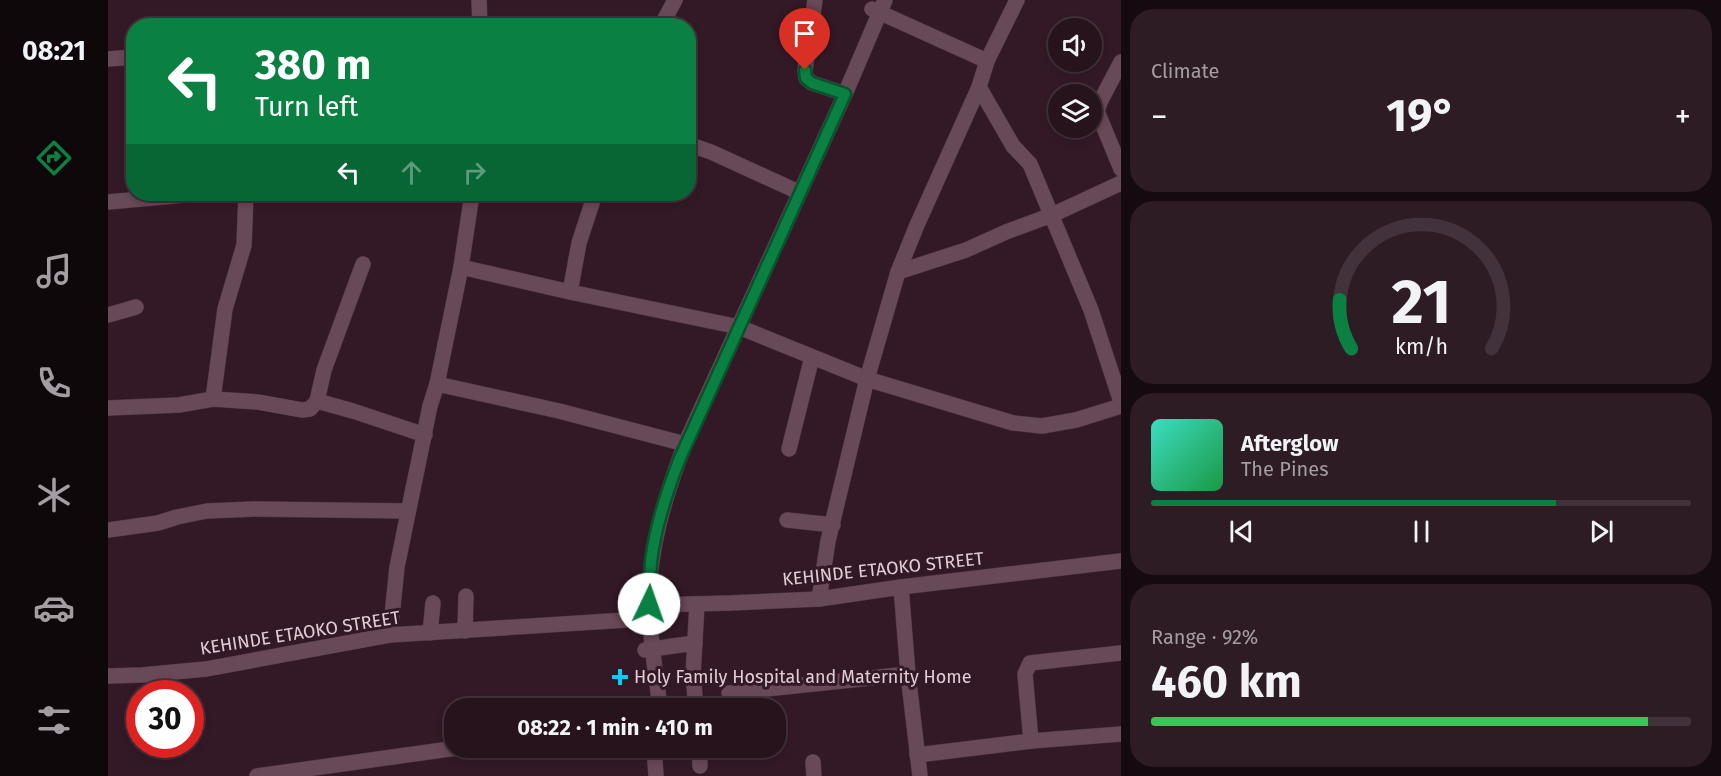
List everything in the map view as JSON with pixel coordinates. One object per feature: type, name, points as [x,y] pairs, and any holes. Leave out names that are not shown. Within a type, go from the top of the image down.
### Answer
[{"type":"street","points":[[479,0],[480,18]]},
{"type":"street","points":[[665,18],[675,0]]},
{"type":"street","points":[[815,0],[805,70],[806,78],[812,83],[841,93]]},
{"type":"street","points":[[819,599],[828,541],[867,379],[898,272],[979,87],[987,61],[1017,0]]},
{"type":"street","points":[[649,650],[642,619],[644,556],[659,492],[841,93],[878,5],[987,61]]},
{"type":"street","points":[[108,59],[126,58]]},
{"type":"street","points":[[1121,62],[1097,111],[1121,169]]},
{"type":"street","points":[[461,267],[734,326],[867,379],[1013,423],[1042,426],[1076,420],[1121,404],[1091,310],[1030,164],[1013,146],[979,87]]},
{"type":"street","points":[[696,147],[796,191]]},
{"type":"street","points":[[898,272],[966,250],[1052,215],[1121,183]]},
{"type":"street","points":[[108,202],[126,200]]},
{"type":"street","points":[[213,399],[225,309],[243,245],[246,201]]},
{"type":"street","points":[[390,635],[398,567],[408,511],[461,267],[471,201]]},
{"type":"street","points":[[570,292],[579,243],[593,201]]},
{"type":"street","points":[[108,408],[179,405],[213,399],[258,402],[302,410],[310,409],[317,401],[324,370],[363,264]]},
{"type":"street","points":[[108,315],[136,308]]},
{"type":"street","points":[[789,449],[812,357]]},
{"type":"street","points":[[437,384],[559,411],[681,443]]},
{"type":"street","points":[[317,401],[425,435]]},
{"type":"street","points":[[654,698],[649,650],[651,561],[681,443]]},
{"type":"street","points":[[108,530],[158,523],[207,511],[254,509],[408,511]]},
{"type":"street","points":[[787,520],[833,525]]},
{"type":"street","name":"KEHINDE ETAOKO STREET","points":[[649,604],[819,599],[1121,561]]},
{"type":"street","points":[[901,587],[920,776]]},
{"type":"street","points":[[465,631],[466,596]]},
{"type":"street","points":[[430,633],[433,603]]},
{"type":"street","points":[[695,698],[693,675],[697,604]]},
{"type":"street","name":"KEHINDE ETAOKO STREET","points":[[108,676],[206,669],[390,635],[642,619]]},
{"type":"street","points":[[649,650],[695,644]]},
{"type":"street","points":[[1030,741],[1026,674],[1030,663],[1121,653]]},
{"type":"street","points":[[729,693],[908,674]]},
{"type":"street","points":[[917,755],[1030,741],[1121,734]]},
{"type":"street","points":[[257,776],[444,750]]},
{"type":"street","points":[[655,758],[656,776]]},
{"type":"street","points":[[664,758],[666,776]]},
{"type":"street","points":[[700,758],[700,766]]},
{"type":"place","name":"Holy Family Hospital and Maternity Home","points":[[620,677]]},
{"type":"route","points":[[649,604],[651,561],[657,531],[666,495],[685,444],[845,94],[812,83],[806,78],[805,70]]}]
